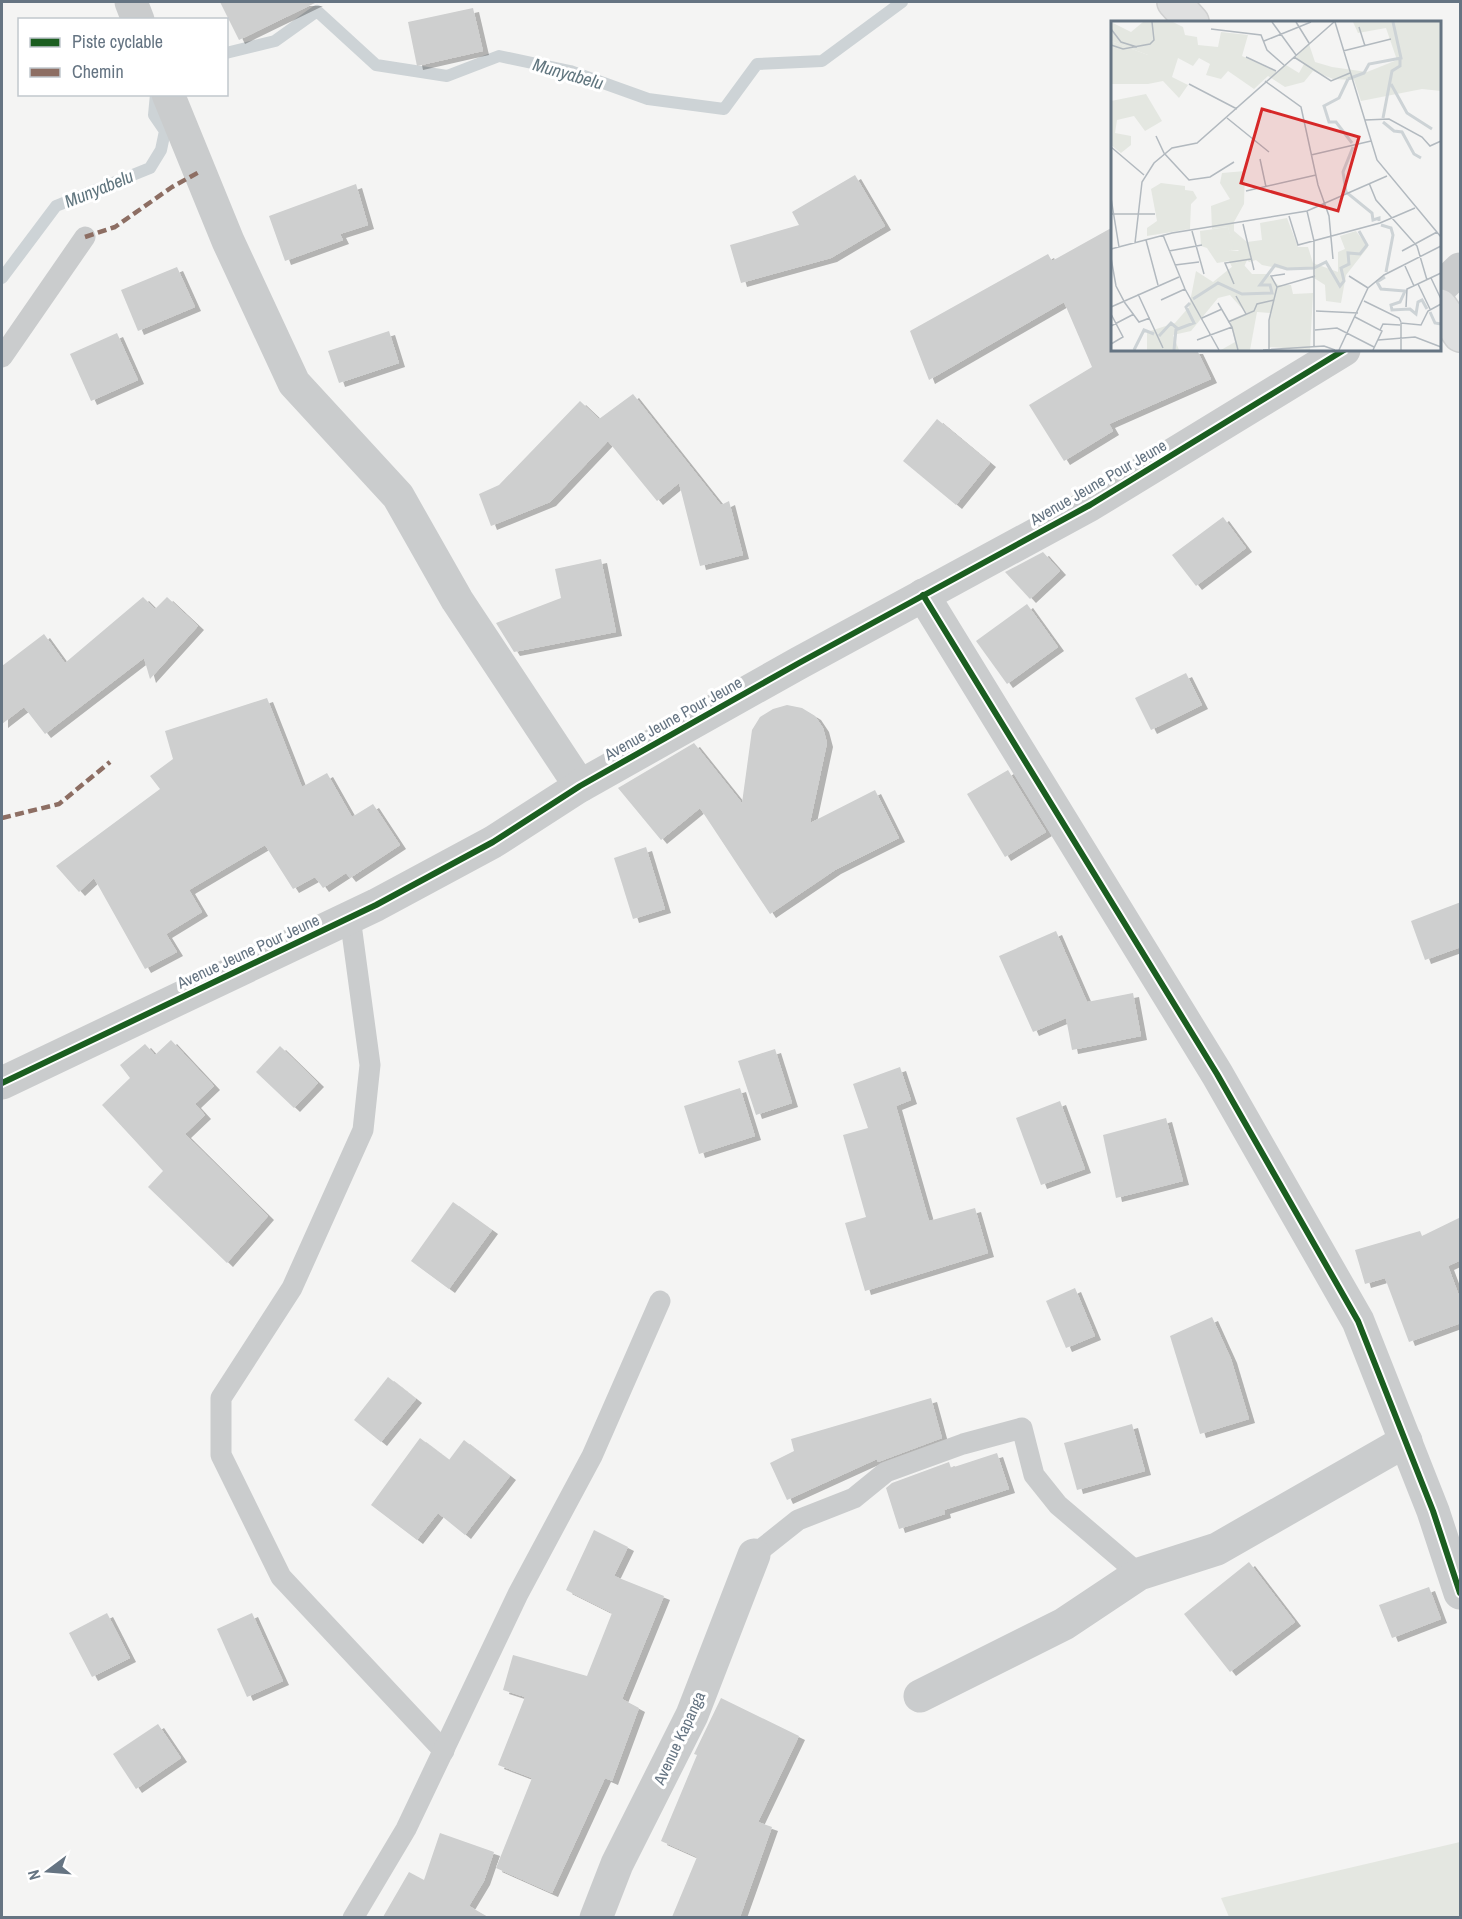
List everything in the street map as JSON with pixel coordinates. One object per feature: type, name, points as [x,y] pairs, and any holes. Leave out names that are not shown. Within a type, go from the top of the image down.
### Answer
[{"type":"street","points":[[131,2],[137,18]]},
{"type":"street","points":[[1174,2],[1191,21]]},
{"type":"street","points":[[169,96],[228,241],[294,383],[398,496],[462,609],[580,786]]},
{"type":"street","points":[[1441,287],[1461,269]]},
{"type":"street","points":[[1441,307],[1461,335]]},
{"type":"street","name":"Avenue Jeune Pour Jeune","points":[[2,1083],[350,917],[494,842],[580,786],[1090,505],[1342,351]]},
{"type":"street","points":[[923,595],[1217,1074],[1358,1322],[1406,1441],[1461,1593]]},
{"type":"street","points":[[920,1696],[1064,1624],[1138,1575],[1217,1549],[1406,1441]]},
{"type":"street","name":"Avenue Kapanga","points":[[596,1917],[617,1864],[692,1715],[754,1555]]},
{"type":"lane","points":[[2,357],[85,237]]},
{"type":"lane","points":[[350,917],[370,1065],[363,1130],[292,1288],[221,1398],[221,1455],[281,1577],[444,1750]]},
{"type":"lane","points":[[353,1917],[406,1829],[518,1594],[592,1456],[660,1301]]},
{"type":"lane","points":[[754,1555],[798,1520],[854,1498],[886,1472],[963,1444],[1022,1428],[1034,1475],[1058,1505],[1138,1575]]},
{"type":"shaded area","points":[[1460,1842],[1460,1917],[1229,1917],[1221,1898]]},
{"type":"building","points":[[220,2],[317,2],[239,40]]},
{"type":"building","points":[[473,8],[483,51],[417,66],[408,22]]},
{"type":"building","points":[[855,175],[885,226],[831,258],[741,283],[730,245],[799,225],[792,212]]},
{"type":"building","points":[[356,184],[368,225],[340,234],[343,240],[285,261],[269,216]]},
{"type":"building","points":[[1111,228],[1111,351],[1197,351],[1211,379],[1109,424],[1113,431],[1064,461],[1029,405],[1092,367],[1064,302],[929,380],[910,331],[1048,254],[1052,261]]},
{"type":"building","points":[[177,267],[195,307],[138,331],[121,290]]},
{"type":"building","points":[[389,331],[399,363],[339,383],[328,351]]},
{"type":"building","points":[[117,333],[138,380],[91,401],[70,354]]},
{"type":"building","points":[[633,394],[721,505],[729,501],[743,555],[700,566],[679,483],[657,501],[608,441],[550,502],[491,526],[479,494],[499,485],[580,401],[599,419]]},
{"type":"building","points":[[937,419],[990,463],[956,505],[903,461]]},
{"type":"building","points":[[1223,517],[1246,548],[1196,586],[1172,555]]},
{"type":"building","points":[[1043,552],[1060,571],[1030,599],[1005,572]]},
{"type":"building","points":[[601,559],[616,632],[514,652],[496,623],[561,598],[555,569]]},
{"type":"building","points":[[143,597],[155,609],[167,597],[198,626],[150,679],[144,658],[45,734],[24,707],[2,724],[2,666],[44,634],[65,663]]},
{"type":"building","points":[[1027,604],[1058,647],[1007,684],[976,641]]},
{"type":"building","points":[[1186,673],[1202,705],[1151,730],[1135,698]]},
{"type":"building","points":[[267,698],[302,787],[327,773],[352,817],[373,804],[400,845],[350,878],[346,873],[323,888],[315,877],[293,889],[265,845],[189,890],[202,912],[166,934],[177,952],[145,969],[94,878],[79,892],[56,866],[160,789],[150,776],[173,759],[165,731]]},
{"type":"building","points":[[787,705],[802,708],[815,716],[823,728],[827,743],[810,823],[875,790],[899,838],[835,870],[770,914],[700,808],[661,840],[618,788],[694,743],[742,803],[752,730],[760,717],[773,709]]},
{"type":"building","points":[[1008,770],[1046,832],[1005,857],[967,794]]},
{"type":"building","points":[[646,847],[665,909],[633,919],[614,858]]},
{"type":"building","points":[[1461,902],[1461,947],[1425,960],[1411,921]]},
{"type":"building","points":[[1056,931],[1087,1002],[1133,993],[1141,1036],[1072,1050],[1066,1018],[1033,1032],[999,956]]},
{"type":"building","points":[[171,1040],[214,1086],[195,1104],[205,1115],[185,1134],[268,1216],[227,1263],[148,1187],[163,1171],[102,1105],[130,1078],[120,1065],[145,1044],[155,1055]]},
{"type":"building","points":[[280,1046],[318,1083],[294,1108],[256,1072]]},
{"type":"building","points":[[775,1049],[792,1103],[756,1115],[738,1061]]},
{"type":"building","points":[[900,1067],[911,1100],[896,1106],[929,1221],[975,1208],[988,1253],[865,1291],[845,1223],[866,1217],[843,1135],[868,1128],[853,1084]]},
{"type":"building","points":[[740,1088],[755,1136],[699,1154],[684,1106]]},
{"type":"building","points":[[1060,1101],[1085,1169],[1041,1185],[1016,1118]]},
{"type":"building","points":[[1166,1118],[1183,1181],[1116,1198],[1103,1135]]},
{"type":"building","points":[[453,1202],[492,1230],[449,1289],[411,1261]]},
{"type":"building","points":[[1461,1217],[1461,1260],[1448,1266],[1461,1301],[1461,1323],[1409,1342],[1385,1278],[1365,1284],[1355,1250],[1420,1231],[1422,1236]]},
{"type":"building","points":[[1075,1288],[1095,1336],[1066,1348],[1046,1301]]},
{"type":"building","points":[[1212,1317],[1231,1359],[1249,1419],[1200,1434],[1170,1336]]},
{"type":"building","points":[[388,1377],[416,1399],[381,1442],[354,1420]]},
{"type":"building","points":[[931,1398],[942,1438],[878,1462],[877,1459],[787,1500],[770,1463],[794,1451],[791,1439]]},
{"type":"building","points":[[1132,1424],[1145,1471],[1077,1490],[1064,1443]]},
{"type":"building","points":[[420,1438],[449,1460],[464,1440],[510,1476],[465,1535],[438,1513],[417,1540],[371,1505]]},
{"type":"building","points":[[997,1453],[1009,1489],[944,1510],[945,1514],[899,1529],[886,1488],[892,1483],[949,1462],[951,1468]]},
{"type":"building","points":[[594,1530],[628,1547],[614,1576],[664,1596],[622,1699],[639,1708],[612,1781],[605,1778],[552,1893],[496,1868],[532,1778],[498,1765],[525,1697],[503,1690],[513,1655],[587,1676],[612,1613],[566,1590]]},
{"type":"building","points":[[1249,1562],[1295,1622],[1230,1672],[1184,1614]]},
{"type":"building","points":[[1429,1587],[1441,1619],[1392,1638],[1379,1605]]},
{"type":"building","points":[[107,1613],[130,1658],[92,1677],[69,1633]]},
{"type":"building","points":[[252,1613],[283,1681],[247,1697],[217,1629]]},
{"type":"building","points":[[721,1698],[799,1736],[758,1822],[772,1827],[740,1917],[672,1917],[697,1857],[661,1841],[697,1755],[694,1754]]},
{"type":"building","points":[[158,1724],[181,1758],[136,1789],[113,1754]]},
{"type":"building","points":[[440,1833],[494,1852],[484,1881],[469,1906],[488,1917],[383,1917],[409,1872],[424,1880]]},
{"type":"waterway","name":"Munyabelu","points":[[228,53],[275,41],[317,11],[376,65],[447,76],[499,56],[570,71],[648,99],[724,109],[757,64],[822,61],[902,2]]},
{"type":"waterway","name":"Munyabelu","points":[[2,278],[56,206],[150,168],[161,150],[165,131],[154,115],[156,96]]},
{"type":"marked path","points":[[85,237],[115,227],[172,187],[201,171]]},
{"type":"marked path","points":[[2,818],[59,804],[110,762]]},
{"type":"cycle path","points":[[2,1083],[376,905],[493,842],[580,786],[799,663],[1090,505],[1342,351]]},
{"type":"cycle path","points":[[923,595],[1217,1074],[1358,1321],[1433,1511],[1460,1593]]}]
